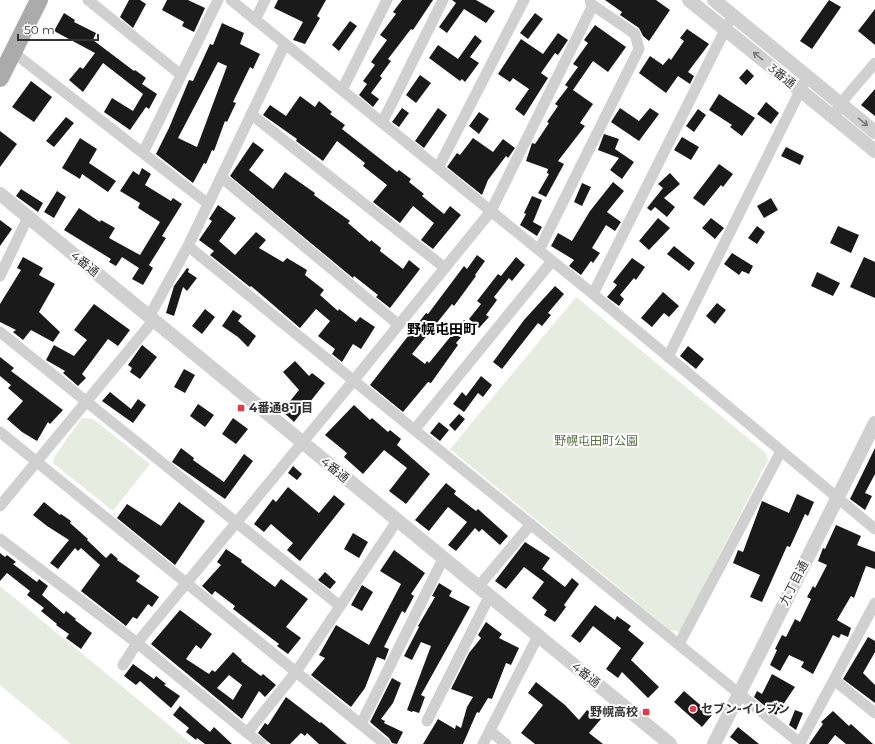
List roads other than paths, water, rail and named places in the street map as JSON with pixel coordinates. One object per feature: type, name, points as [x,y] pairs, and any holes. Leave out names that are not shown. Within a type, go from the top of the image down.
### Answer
[{"type":"main road","points":[[0,78],[39,0]]},
{"type":"street","points":[[88,0],[181,75]]},
{"type":"street","points":[[143,153],[218,0]]},
{"type":"street","points":[[231,0],[593,294],[875,529]]},
{"type":"street","points":[[255,20],[266,0]]},
{"type":"street","points":[[342,90],[388,0]]},
{"type":"street","points":[[382,123],[443,0]]},
{"type":"street","points":[[438,168],[524,0]]},
{"type":"street","name":"3番通","points":[[689,0],[875,151]]},
{"type":"street","name":"3番通","points":[[714,0],[875,132]]},
{"type":"street","points":[[122,665],[137,643],[491,211],[592,7],[590,2]]},
{"type":"street","points":[[539,250],[640,49],[635,34],[590,2]]},
{"type":"street","points":[[593,294],[732,16]]},
{"type":"street","points":[[0,506],[151,319],[188,246],[285,44]]},
{"type":"street","points":[[13,52],[208,203]]},
{"type":"street","points":[[834,118],[840,104],[875,63]]},
{"type":"street","points":[[668,357],[807,77]]},
{"type":"street","points":[[251,114],[444,268]]},
{"type":"street","points":[[221,177],[399,325]]},
{"type":"street","name":"4番通","points":[[0,194],[478,588],[670,744]]},
{"type":"street","points":[[0,276],[28,217]]},
{"type":"street","points":[[188,246],[415,429],[800,744],[834,680],[872,617],[875,603]]},
{"type":"street","points":[[415,429],[552,261]]},
{"type":"street","points":[[0,332],[340,606]]},
{"type":"street","name":"九丁目通","points":[[714,744],[875,423]]},
{"type":"street","points":[[0,432],[385,744]]},
{"type":"street","points":[[679,644],[781,451]]},
{"type":"street","points":[[247,733],[296,672],[397,521]]},
{"type":"street","points":[[478,588],[531,524]]},
{"type":"street","points":[[0,539],[137,643],[261,744]]},
{"type":"street","points":[[361,724],[443,559]]},
{"type":"street","points":[[427,721],[489,597]]},
{"type":"street","points":[[483,744],[538,636]]},
{"type":"street","points":[[834,680],[875,713]]},
{"type":"street","points":[[490,731],[506,744]]},
{"type":"place","name":"4番通8丁目","points":[[241,408]]},
{"type":"place","name":"セブン-イレブン","points":[[693,709]]},
{"type":"place","name":"野幌高校","points":[[646,712]]},
{"type":"district","name":"野幌屯田町","points":[[442,329]]},
{"type":"park label","name":"野幌屯田町公園","points":[[596,441]]}]
